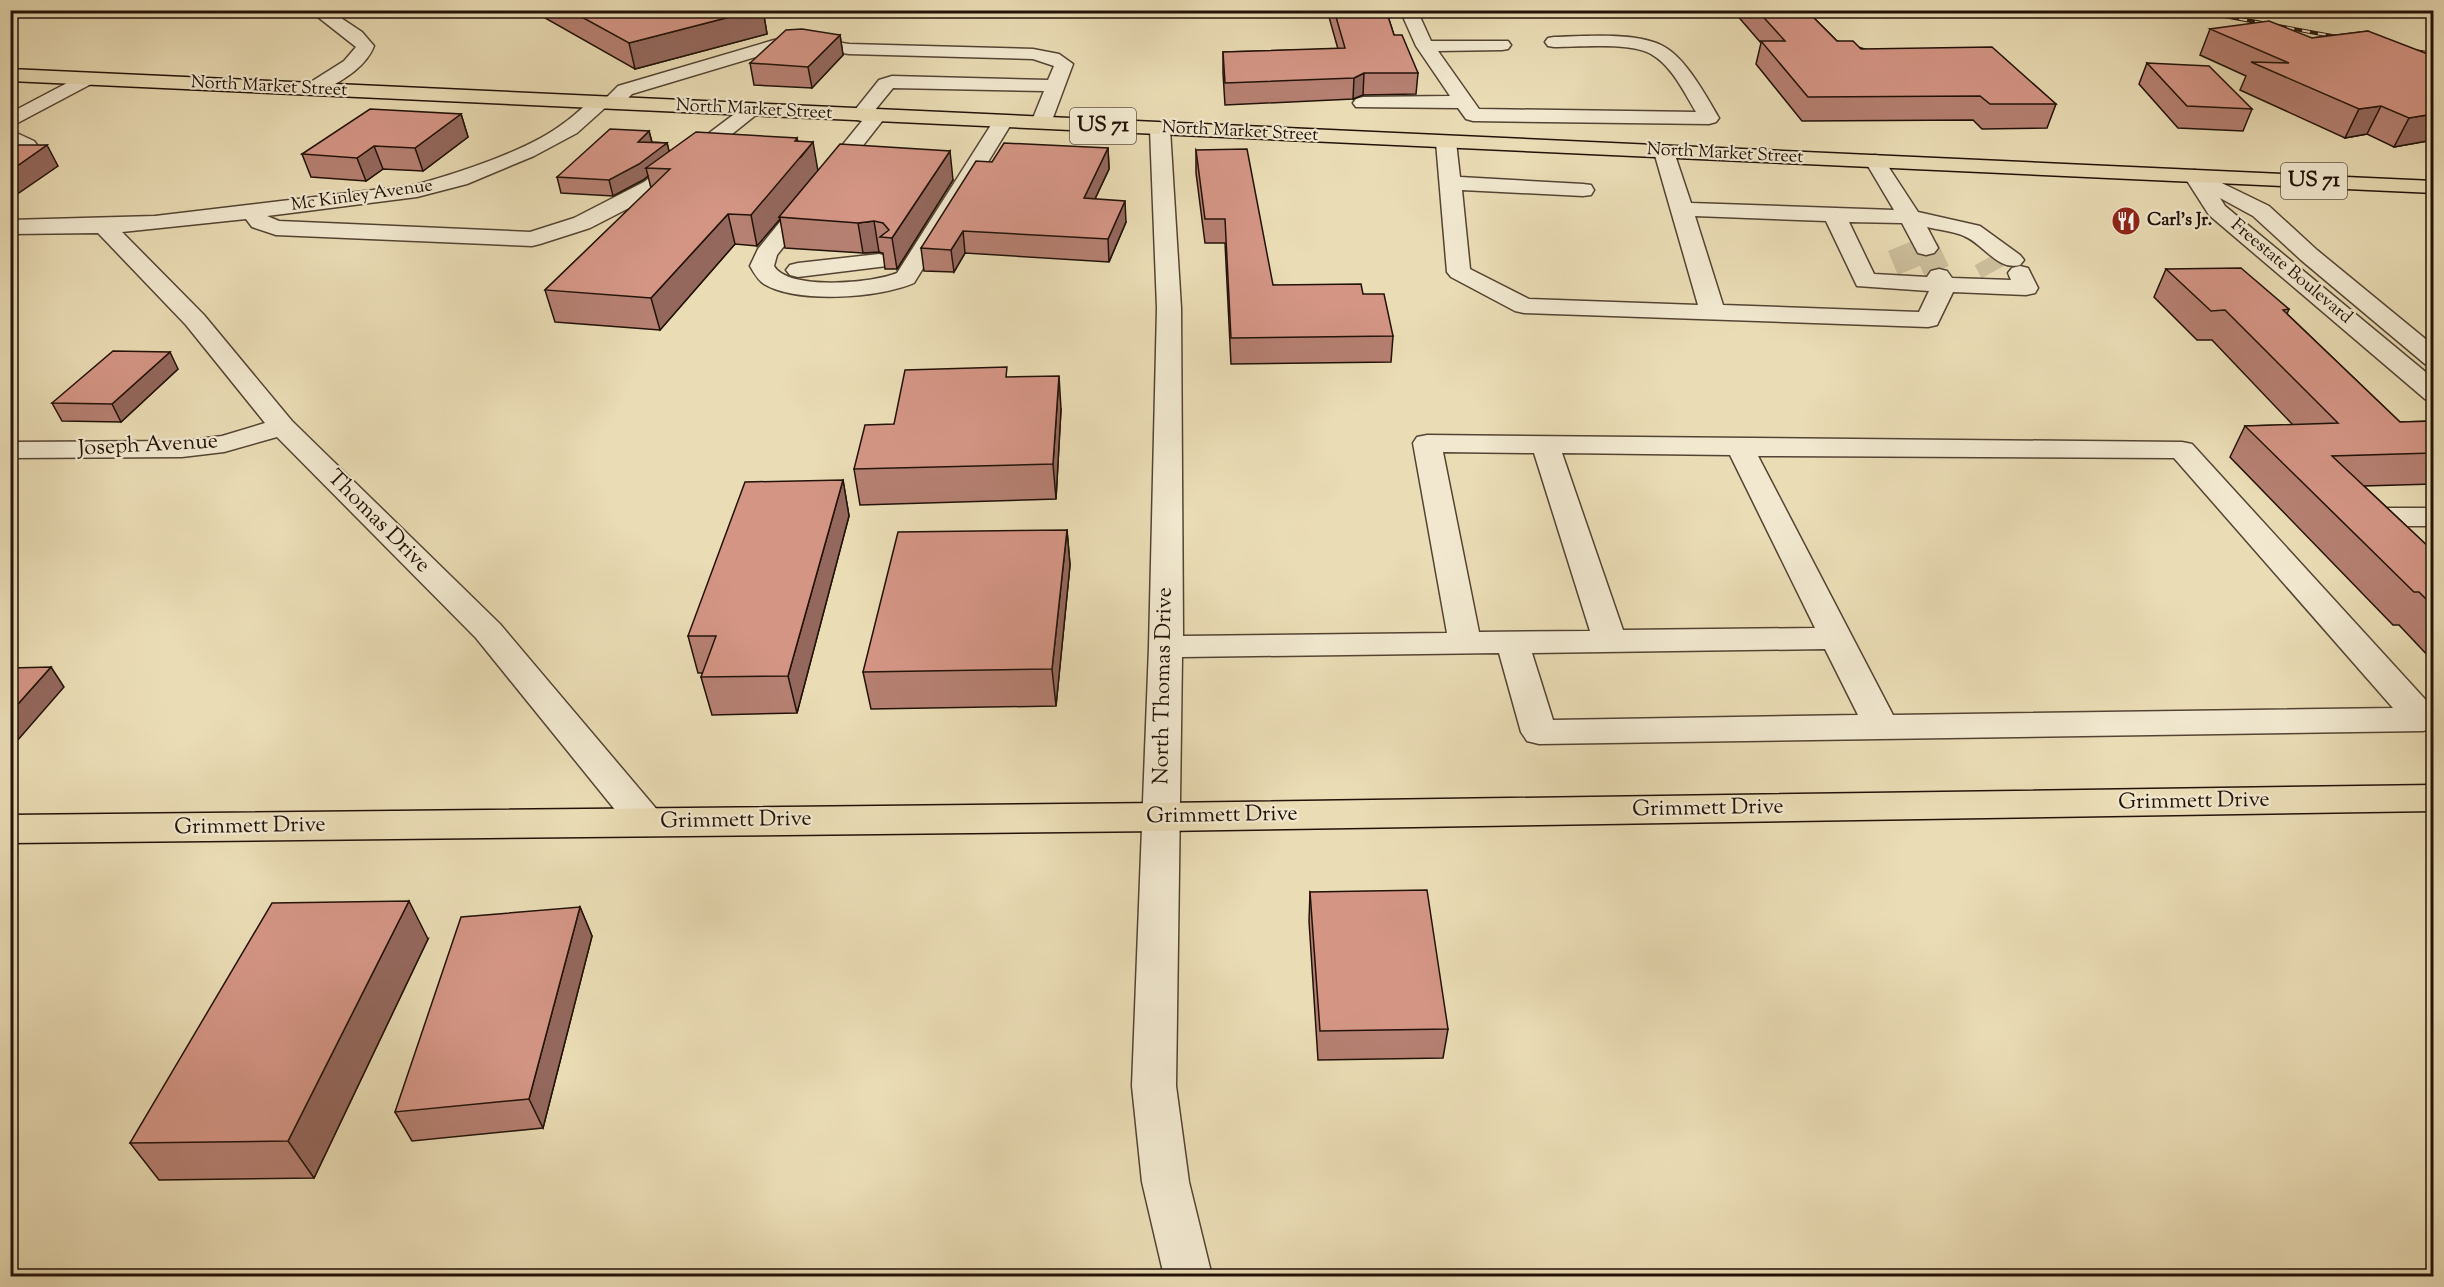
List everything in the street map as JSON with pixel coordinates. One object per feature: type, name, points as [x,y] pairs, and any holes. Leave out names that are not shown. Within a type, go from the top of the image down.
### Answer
[{"type":"main road","name":"North Market Street","points":[[12,76],[2433,187]]},
{"type":"main road","name":"Grimmett Drive","points":[[10,829],[1162,817],[2433,798]]},
{"type":"street","points":[[313,89],[356,61],[364,53],[365,46],[356,36],[317,10]]},
{"type":"street","points":[[1408,10],[1425,46],[1468,109],[1481,143]]},
{"type":"street","name":"Mc Kinley Avenue","points":[[10,227],[105,226],[417,191],[459,179],[549,141],[625,90],[790,42],[849,49],[1033,54],[1053,58],[1064,64],[1055,86]]},
{"type":"street","points":[[1363,103],[1602,117],[1709,118],[1682,74],[1656,48],[1616,42],[1554,42]]},
{"type":"street","points":[[1425,46],[1502,45]]},
{"type":"street","points":[[10,121],[86,79]]},
{"type":"street","points":[[1003,122],[966,163],[906,278],[892,285],[872,288],[808,288],[776,282],[766,274],[762,266],[766,254],[856,156],[869,115],[886,84],[892,82],[1055,86],[1041,123]]},
{"type":"street","points":[[250,211],[260,222],[276,228],[532,239],[582,223],[652,187],[752,110]]},
{"type":"street","points":[[1602,117],[1619,150]]},
{"type":"street","name":"North Thomas Drive","points":[[1160,129],[1169,308],[1166,647],[1154,1086],[1158,1144],[1176,1237],[1188,1276]]},
{"type":"street","points":[[1446,142],[1459,272],[1524,306],[1928,320],[1941,280]]},
{"type":"street","points":[[1665,152],[1713,313]]},
{"type":"street","points":[[1875,161],[1910,217],[1926,248]]},
{"type":"street","name":"Freestate Boulevard","points":[[2195,176],[2261,211],[2309,255],[2433,359]]},
{"type":"street","name":"Freestate Boulevard","points":[[2195,176],[2217,210],[2433,393]]},
{"type":"street","points":[[1450,183],[1583,190]]},
{"type":"street","points":[[1682,209],[1910,217],[1972,231],[2002,270],[1941,280],[1865,281],[1835,215]]},
{"type":"street","points":[[1885,216],[1895,236]]},
{"type":"street","name":"Thomas Drive","points":[[105,226],[195,320],[282,428],[488,631],[646,822]]},
{"type":"street","points":[[766,274],[879,261]]},
{"type":"street","points":[[2405,370],[2433,370]]},
{"type":"street","name":"Joseph Avenue","points":[[10,450],[182,449],[224,444],[282,428]]},
{"type":"street","points":[[1465,642],[1427,443],[1546,446],[2182,450],[2423,719],[1539,732],[1512,642]]},
{"type":"street","points":[[1546,446],[1610,641]]},
{"type":"street","points":[[1740,447],[1881,726]]},
{"type":"street","points":[[2433,517],[2368,517],[2433,582]]},
{"type":"street","points":[[1166,647],[1837,638]]},
{"type":"building","points":[[569,10],[757,10],[629,43]]},
{"type":"building","points":[[1334,10],[1386,10],[1394,35],[1402,35],[1418,73],[1364,73],[1354,78],[1225,83],[1223,52],[1345,48]]},
{"type":"building","points":[[1757,10],[1806,10],[1837,41],[1853,41],[1861,49],[1992,47],[2056,104],[1990,104],[1980,96],[1808,97],[1761,41],[1785,41]]},
{"type":"building","points":[[2269,21],[2312,38],[2368,31],[2433,56],[2433,114],[2409,118],[2381,106],[2359,109],[2251,62],[2289,63],[2210,29]]},
{"type":"building","points":[[802,29],[840,35],[808,67],[750,63],[786,30]]},
{"type":"building","points":[[2147,63],[2209,66],[2252,109],[2187,106]]},
{"type":"building","points":[[370,109],[461,114],[415,148],[374,146],[357,158],[302,154]]},
{"type":"building","points":[[610,129],[649,131],[638,142],[667,143],[639,164],[609,180],[557,177]]},
{"type":"building","points":[[696,132],[797,138],[795,141],[813,142],[751,215],[728,214],[651,298],[545,290],[670,169],[646,168]]},
{"type":"building","points":[[1004,143],[1108,148],[1084,198],[1125,201],[1108,239],[963,231],[951,250],[921,248],[976,161],[992,162]]},
{"type":"building","points":[[840,144],[950,151],[892,238],[880,237],[889,230],[883,223],[874,221],[858,223],[779,217]]},
{"type":"building","points":[[10,145],[47,145],[10,171]]},
{"type":"building","points":[[1247,149],[1273,285],[1361,284],[1363,294],[1384,294],[1393,336],[1231,338],[1225,219],[1205,219],[1196,150]]},
{"type":"building","points":[[2241,268],[2289,309],[2283,310],[2400,422],[2433,421],[2433,453],[2332,456],[2433,551],[2433,606],[2419,592],[2414,592],[2245,426],[2338,423],[2225,310],[2211,311],[2166,269]]},
{"type":"building","points":[[113,351],[170,352],[112,404],[52,403]]},
{"type":"building","points":[[1007,367],[1006,377],[1059,376],[1053,464],[854,469],[865,425],[894,424],[905,370]]},
{"type":"building","points":[[843,480],[788,676],[701,677],[716,636],[688,636],[745,482]]},
{"type":"building","points":[[1067,530],[1052,669],[863,672],[898,532]]},
{"type":"building","points":[[51,667],[10,713],[10,668]]},
{"type":"building","points":[[1427,890],[1448,1029],[1320,1031],[1310,892]]},
{"type":"building","points":[[409,901],[288,1141],[130,1143],[272,903]]},
{"type":"building","points":[[580,907],[529,1099],[395,1112],[461,917]]},
{"type":"tunnel","points":[[1900,246],[1912,275]]},
{"type":"tunnel","points":[[1926,248],[1939,276]]},
{"type":"tunnel","points":[[1986,259],[1993,272]]},
{"type":"railway","points":[[2192,10],[2348,39]]},
{"type":"railway","points":[[2407,50],[2434,54]]},
{"type":"place","name":"Carl's Jr.","points":[[2126,221]]}]
